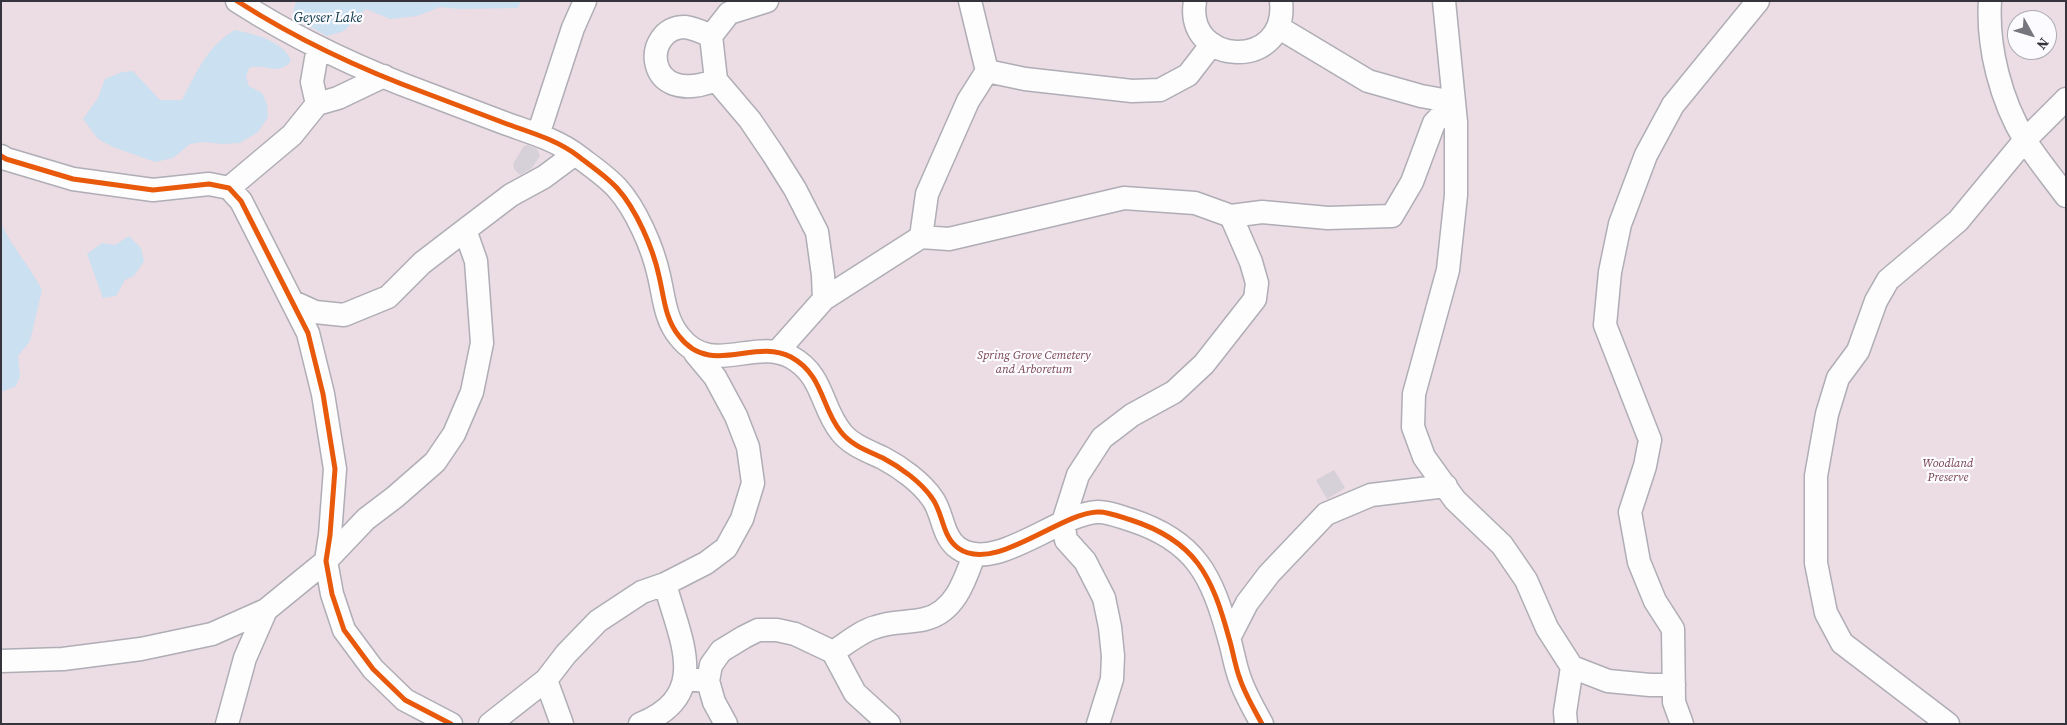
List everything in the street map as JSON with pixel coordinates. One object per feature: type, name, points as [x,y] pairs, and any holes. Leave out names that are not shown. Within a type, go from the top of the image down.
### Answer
[{"type":"street","points":[[237,1],[318,47],[419,91],[538,135],[575,154],[617,188],[631,209],[649,243],[666,311],[678,336],[715,377],[736,416],[748,447],[753,483],[742,519],[726,548],[706,563],[665,584],[642,592],[598,621],[566,654],[546,680],[490,724]]},
{"type":"street","points":[[538,135],[573,28],[585,1]]},
{"type":"street","points":[[767,1],[731,7],[710,36],[716,80],[745,114],[773,154],[795,189],[817,232],[824,299]]},
{"type":"street","points":[[921,237],[927,194],[968,101],[987,71],[970,1]]},
{"type":"street","points":[[1195,1],[1194,18],[1199,30],[1219,49],[1233,53],[1247,52],[1260,47],[1270,38],[1278,27],[1282,12],[1281,1]]},
{"type":"street","points":[[1444,1],[1456,122],[1456,195],[1448,270],[1414,394],[1413,427],[1424,457],[1455,500],[1502,545],[1526,580],[1547,628],[1572,667],[1608,681],[1674,685]]},
{"type":"street","points":[[1682,724],[1674,702],[1673,629],[1655,601],[1639,562],[1630,512],[1645,466],[1650,440],[1605,325],[1610,272],[1620,224],[1646,155],[1673,106],[1758,1]]},
{"type":"street","points":[[1990,1],[1988,19],[1998,83],[2025,140],[2066,196]]},
{"type":"street","points":[[710,36],[696,29],[683,27],[669,32],[661,40],[656,51],[655,63],[660,74],[668,82],[678,86],[692,87],[716,80]]},
{"type":"street","points":[[1278,27],[1368,81],[1421,96],[1454,102]]},
{"type":"street","points":[[987,71],[1025,79],[1132,91],[1160,90],[1188,75],[1212,44]]},
{"type":"street","points":[[317,104],[312,82],[318,47]]},
{"type":"street","points":[[229,188],[292,135],[317,104],[338,98],[384,76]]},
{"type":"street","points":[[1948,724],[1842,643],[1826,613],[1816,563],[1816,476],[1827,414],[1838,378],[1858,351],[1876,301],[1888,280],[1958,221],[2025,140],[2066,99]]},
{"type":"street","points":[[777,352],[824,299],[921,237],[949,239],[1124,198],[1195,202],[1231,216],[1262,212],[1328,218],[1392,216],[1412,182],[1434,122],[1454,102]]},
{"type":"street","points":[[293,302],[315,312],[344,315],[388,297],[422,263],[465,230],[511,195],[544,177],[575,154]]},
{"type":"street","points":[[1,156],[73,180],[153,190],[209,184],[229,188],[242,200],[308,333],[324,394],[335,469],[326,561],[332,594],[344,630],[373,670],[405,700],[451,724]]},
{"type":"street","points":[[1098,724],[1112,679],[1113,656],[1110,627],[1104,598],[1086,561],[1066,540],[1063,522],[1078,475],[1102,438],[1132,414],[1174,392],[1204,364],[1255,299],[1257,282],[1251,262],[1231,216]]},
{"type":"street","points":[[1,661],[64,659],[141,649],[212,634],[266,610],[326,561],[366,519],[395,497],[435,462],[454,434],[472,392],[482,343],[476,261],[465,230]]},
{"type":"street","points":[[695,353],[722,357],[758,352],[777,352],[792,357],[806,369],[820,387],[829,413],[842,434],[860,448],[887,460],[912,477],[933,498],[950,539],[958,548],[974,555],[1016,547],[1063,522],[1097,512],[1150,526],[1175,540],[1198,562],[1216,592],[1240,680],[1262,724]]},
{"type":"street","points":[[1229,638],[1248,603],[1269,574],[1326,514],[1371,494],[1446,486]]},
{"type":"street","points":[[833,652],[874,627],[889,623],[926,619],[941,612],[956,597],[974,555]]},
{"type":"street","points":[[665,584],[683,643],[697,680],[714,702],[726,724]]},
{"type":"street","points":[[228,724],[244,658],[266,610]]},
{"type":"street","points":[[640,724],[654,718],[677,699],[711,665],[721,651],[758,630],[777,630],[795,634],[833,652],[855,693],[889,724]]},
{"type":"street","points":[[1566,724],[1564,712],[1572,667]]},
{"type":"street","points":[[546,680],[562,724]]},
{"type":"green space","name":"Spring Grove Cemetery and Arboretum","points":[[1,1],[2066,1],[2066,724],[1,724]]},
{"type":"water","name":"Geyser Lake","points":[[296,1],[521,1],[518,8],[459,9],[440,7],[417,16],[390,19],[366,9],[344,31],[327,36],[292,17]]},
{"type":"water","points":[[235,30],[259,36],[275,43],[282,48],[291,61],[286,66],[276,69],[249,68],[246,77],[249,86],[262,93],[267,104],[268,117],[258,132],[240,143],[203,142],[190,144],[173,158],[155,162],[113,147],[98,139],[83,119],[98,98],[105,79],[122,72],[133,71],[160,100],[182,100],[210,52],[225,36]]},
{"type":"water","points":[[1,223],[10,241],[42,290],[30,341],[18,356],[20,376],[16,386],[1,392]]},
{"type":"water","points":[[129,236],[141,248],[144,261],[134,276],[125,280],[116,296],[103,298],[87,254],[102,243],[115,245]]},
{"type":"building","points":[[528,145],[537,149],[540,156],[531,169],[520,175],[514,169],[513,164],[524,146]]},
{"type":"building","points":[[1334,470],[1345,488],[1327,499],[1316,480]]},
{"type":"cycle path","points":[[237,1],[282,28],[330,53],[403,85],[553,141],[570,150],[593,167],[617,188],[631,207],[643,229],[653,253],[668,315],[679,336],[691,348],[705,354],[719,356],[762,351],[777,352],[791,357],[802,364],[816,382],[834,423],[845,437],[896,466],[922,486],[936,504],[949,538],[958,548],[973,554],[989,554],[1008,549],[1081,515],[1097,512],[1110,513],[1131,520],[1171,539],[1186,550],[1208,579],[1223,616],[1242,685],[1262,724]]},
{"type":"cycle path","points":[[1,156],[73,179],[153,190],[209,184],[229,188],[241,201],[308,333],[323,394],[335,469],[326,561],[332,594],[344,630],[373,669],[405,700],[451,724]]},
{"type":"park label","name":"Woodland Preserve","points":[[1948,471]]}]
